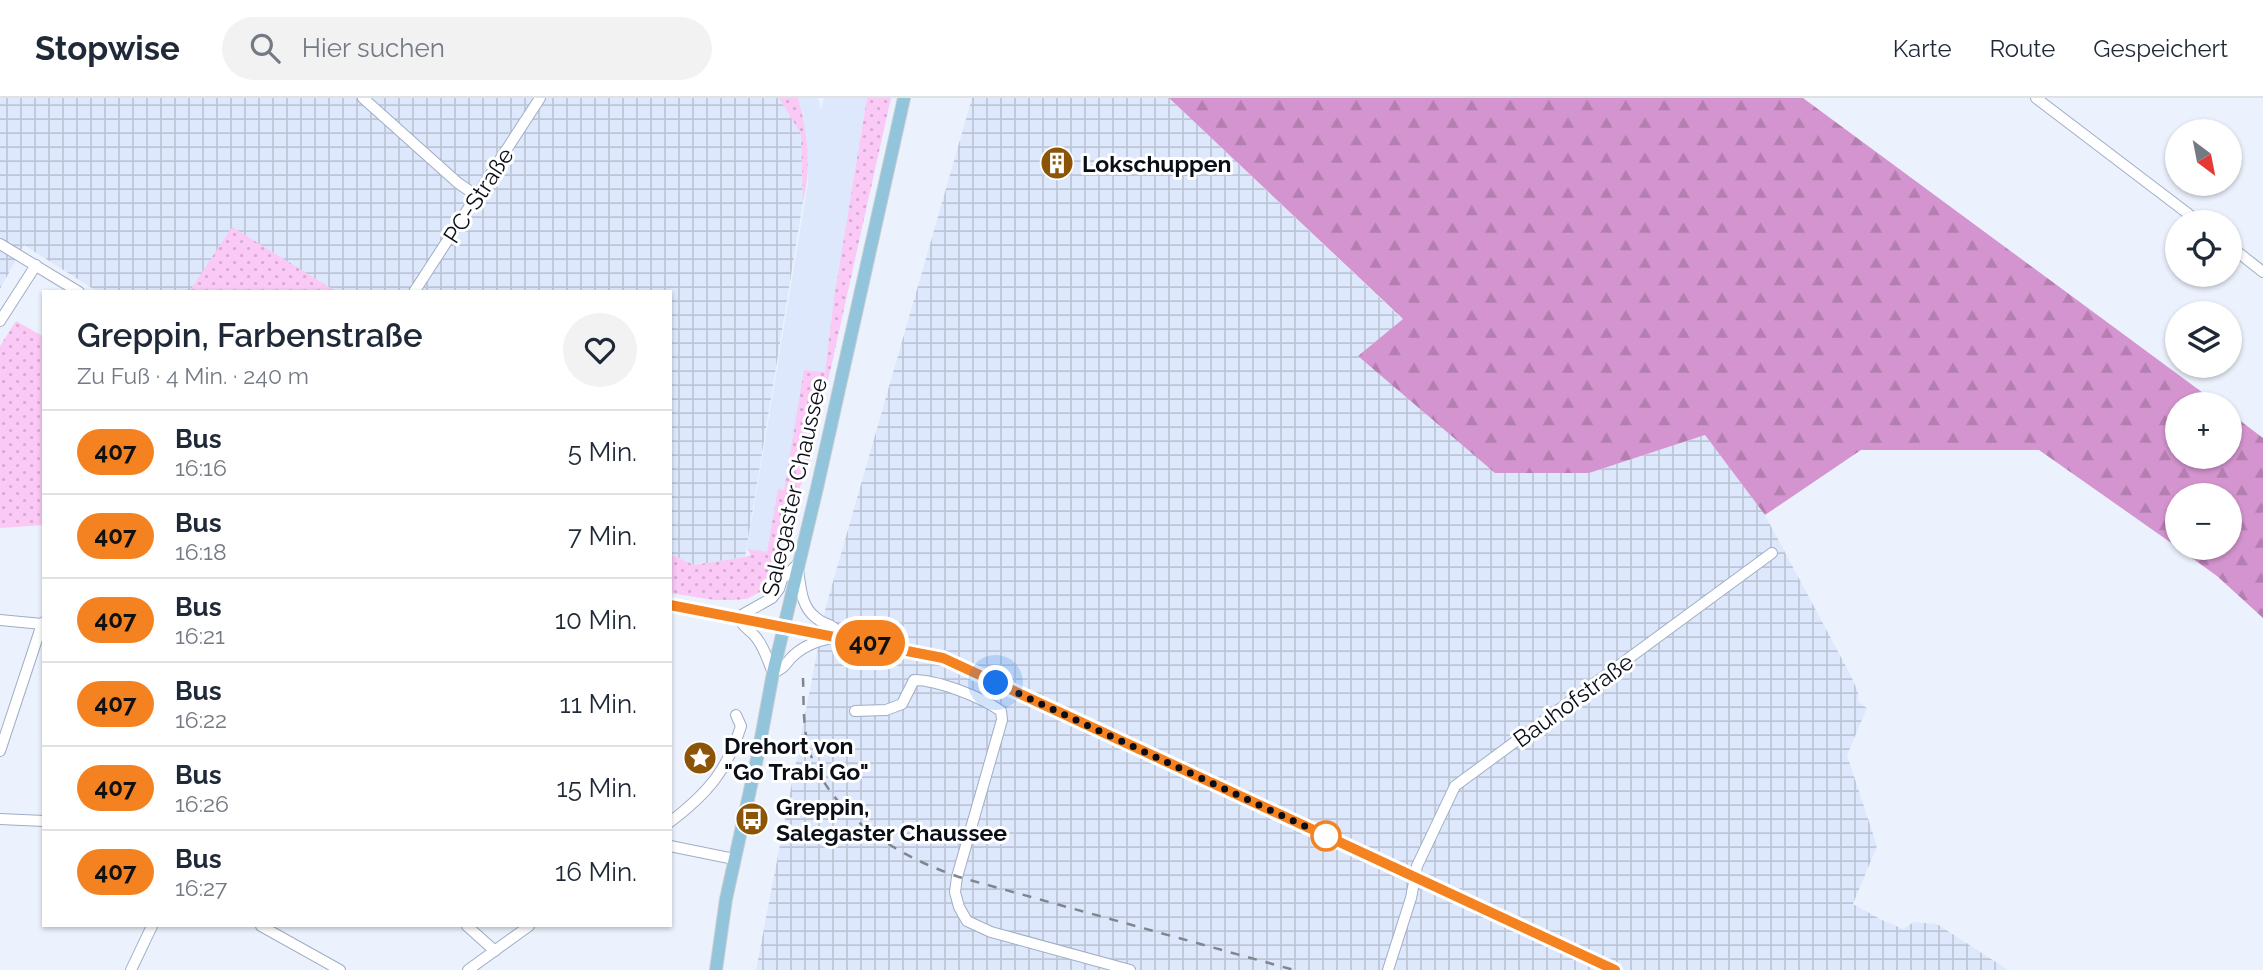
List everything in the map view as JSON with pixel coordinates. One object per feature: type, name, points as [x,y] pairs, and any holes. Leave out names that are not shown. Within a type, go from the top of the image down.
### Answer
[{"type":"main road","name":"Salegaster Chaussee","points":[[716,970],[734,859],[783,626],[817,488],[904,98]]},
{"type":"street","points":[[363,98],[458,183],[477,196]]},
{"type":"street","name":"PC-Straße","points":[[415,290],[540,98]]},
{"type":"street","points":[[2036,98],[2183,210]]},
{"type":"street","points":[[0,244],[76,290]]},
{"type":"street","points":[[2242,255],[2263,272]]},
{"type":"street","points":[[0,321],[36,265]]},
{"type":"street","name":"Bauhofstraße","points":[[1388,970],[1411,898],[1413,877],[1451,793],[1460,780],[1511,746],[1772,553]]},
{"type":"street","points":[[738,617],[772,598],[782,579],[797,565]]},
{"type":"street","points":[[797,565],[806,606],[818,620],[835,626],[840,637]]},
{"type":"street","points":[[672,605],[943,658],[1615,970]]},
{"type":"street","points":[[738,617],[744,629],[757,640],[773,673],[785,668],[791,659],[812,643],[840,637]]},
{"type":"street","points":[[0,621],[42,623]]},
{"type":"street","points":[[0,751],[42,626]]},
{"type":"street","points":[[855,711],[886,710],[902,704],[914,680],[928,680],[1001,710],[1002,720],[957,877],[955,892],[959,907],[967,921],[991,932],[1130,970]]},
{"type":"street","points":[[672,820],[703,795],[725,766],[735,747],[741,726],[737,715]]},
{"type":"street","points":[[0,819],[42,821]]},
{"type":"street","points":[[672,846],[734,859]]},
{"type":"street","points":[[131,970],[152,927]]},
{"type":"street","points":[[263,927],[340,970]]},
{"type":"street","points":[[468,927],[495,951]]},
{"type":"street","points":[[468,970],[528,927]]},
{"type":"shaded area","points":[[0,98],[779,98],[801,134],[803,202],[745,557],[694,565],[672,555],[672,290],[95,290],[24,245],[0,289]]},
{"type":"shaded area","points":[[779,98],[798,98],[801,111],[808,163],[803,202],[801,134]]},
{"type":"shaded area","points":[[798,98],[818,98],[821,110],[824,98],[867,98],[834,298],[825,373],[784,490],[778,490],[767,553],[747,549],[808,183],[805,133]]},
{"type":"shaded area","points":[[867,98],[891,98],[809,466],[792,506],[776,567],[768,585],[747,599],[715,600],[672,593],[672,555],[694,565],[751,555],[747,549],[767,552],[778,489],[784,490],[804,370],[825,372],[834,298]]},
{"type":"shaded area","points":[[972,98],[1169,98],[1403,320],[1359,356],[1589,473],[1705,435],[1765,515],[1851,676],[1858,692],[1858,702],[1867,708],[1847,755],[1877,846],[1853,904],[1903,929],[1914,922],[1937,924],[2008,970],[756,970],[826,606]]},
{"type":"shaded area","points":[[232,227],[334,290],[190,290]]},
{"type":"shaded area","points":[[16,321],[42,336],[42,525],[0,528],[0,346]]},
{"type":"green space","points":[[1169,98],[1803,98],[2165,365],[2165,378],[2183,378],[2202,392],[2165,392],[2165,469],[2242,469],[2242,422],[2263,438],[2263,618],[2217,576],[2195,560],[2242,560],[2242,483],[2165,483],[2165,539],[2039,450],[1861,450],[1765,515],[1705,435],[1589,473],[1495,473],[1358,356],[1403,319]]},
{"type":"railway","points":[[803,678],[807,743],[825,784],[856,820],[894,848],[959,877],[1294,970]]},
{"type":"bus line","name":"407","points":[[672,605],[943,658],[1615,970]]},
{"type":"place","name":"Lokschuppen","points":[[1057,163]]},
{"type":"place","name":"Drehort von \"Go Trabi Go\"","points":[[700,758]]},
{"type":"place","name":"Greppin, Salegaster Chaussee","points":[[752,819]]},
{"type":"route","points":[[996,683],[1326,836]]}]
